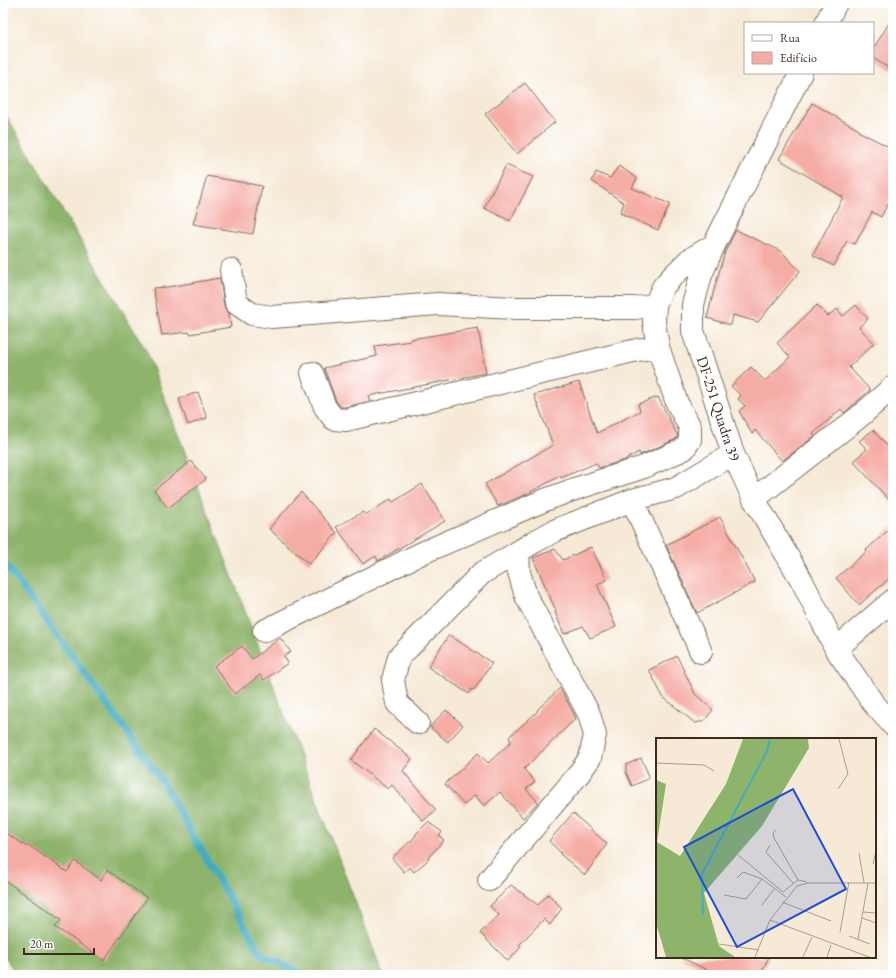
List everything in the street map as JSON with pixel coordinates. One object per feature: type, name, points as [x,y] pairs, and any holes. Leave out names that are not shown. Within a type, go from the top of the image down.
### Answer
[{"type":"street","points":[[826,22],[836,3]]},
{"type":"street","name":"DF-251 Quadra 39","points":[[800,74],[714,245],[701,275],[693,305],[692,331],[733,454],[754,499],[802,581],[836,649],[874,703],[893,725]]},
{"type":"street","points":[[264,631],[422,553],[545,500],[644,466],[684,449],[690,440],[690,427],[677,403],[658,347],[654,322],[655,305],[663,287],[672,277],[689,260],[714,245]]},
{"type":"street","points":[[231,270],[236,303],[252,314],[272,317],[438,304],[516,308],[635,308],[655,305]]},
{"type":"street","points":[[312,373],[325,407],[334,419],[346,420],[637,350],[658,347]]},
{"type":"street","points":[[754,499],[858,417],[893,387]]},
{"type":"street","points":[[418,723],[396,703],[393,680],[399,657],[482,573],[534,542],[554,532],[632,500],[676,488],[733,454]]},
{"type":"street","points":[[632,500],[700,652]]},
{"type":"street","points":[[489,880],[578,775],[590,758],[595,735],[589,714],[526,596],[519,572],[518,552]]},
{"type":"street","points":[[836,649],[893,600]]},
{"type":"green space","points":[[3,110],[147,352],[383,975],[16,975],[3,953]]},
{"type":"building","points":[[893,17],[893,71],[874,59],[874,47]]},
{"type":"building","points":[[525,83],[555,122],[517,154],[485,114]]},
{"type":"building","points":[[812,103],[859,130],[858,131],[893,149],[893,194],[881,217],[872,212],[855,244],[847,241],[834,266],[813,255],[843,197],[779,159]]},
{"type":"building","points":[[506,165],[533,177],[510,221],[484,208]]},
{"type":"building","points":[[619,166],[637,178],[632,188],[670,204],[658,230],[620,213],[624,203],[592,181],[596,172],[610,178]]},
{"type":"building","points":[[207,176],[262,186],[253,234],[193,224]]},
{"type":"building","points":[[736,230],[781,251],[800,271],[758,322],[733,315],[731,325],[707,318],[725,252]]},
{"type":"building","points":[[220,278],[224,305],[229,313],[231,327],[190,334],[189,332],[162,335],[153,288],[168,287]]},
{"type":"building","points":[[817,305],[828,316],[837,309],[843,316],[856,305],[868,319],[859,327],[874,343],[849,367],[870,390],[844,413],[841,409],[813,434],[815,436],[782,461],[755,430],[752,434],[739,411],[745,406],[738,399],[741,396],[731,386],[751,367],[765,381],[790,357],[777,343]]},
{"type":"building","points":[[478,328],[486,373],[368,396],[370,401],[345,407],[341,407],[336,401],[324,368],[377,356],[375,346],[411,341],[411,339]]},
{"type":"building","points":[[579,382],[597,433],[640,411],[638,404],[658,397],[678,436],[676,439],[640,455],[639,452],[625,460],[599,468],[596,463],[561,478],[560,476],[527,494],[498,506],[485,484],[553,445],[534,395]]},
{"type":"building","points":[[198,392],[207,418],[188,425],[179,399]]},
{"type":"building","points":[[873,430],[893,452],[893,504],[853,461],[867,449],[859,441]]},
{"type":"building","points":[[191,461],[206,479],[168,508],[154,490]]},
{"type":"building","points":[[422,484],[445,521],[378,561],[376,556],[363,564],[336,527],[363,512],[365,515],[391,499],[393,502]]},
{"type":"building","points":[[301,492],[337,533],[309,564],[269,529]]},
{"type":"building","points":[[720,517],[755,582],[697,613],[666,545]]},
{"type":"building","points":[[893,526],[893,575],[859,605],[836,578]]},
{"type":"building","points":[[591,547],[607,580],[597,584],[616,627],[590,638],[583,626],[564,634],[555,612],[556,611],[533,558],[555,549],[563,560]]},
{"type":"building","points":[[449,635],[492,663],[474,690],[472,689],[469,694],[428,667]]},
{"type":"building","points":[[280,638],[291,652],[284,656],[288,663],[264,680],[260,675],[235,694],[214,666],[242,646],[252,659]]},
{"type":"building","points":[[677,656],[695,694],[713,710],[704,721],[695,723],[663,697],[649,670]]},
{"type":"building","points":[[560,688],[576,718],[524,769],[535,782],[526,789],[538,802],[523,818],[500,792],[484,806],[475,795],[464,805],[445,784],[478,753],[488,763],[511,742],[509,737],[538,711],[537,710]]},
{"type":"building","points":[[446,710],[463,725],[448,742],[430,727]]},
{"type":"building","points":[[374,729],[412,759],[403,771],[436,810],[423,821],[392,785],[388,789],[351,760]]},
{"type":"building","points":[[641,758],[650,778],[632,786],[626,772],[626,765]]},
{"type":"building","points":[[573,813],[607,844],[585,875],[560,854],[561,853],[549,841]]},
{"type":"building","points":[[428,822],[442,832],[439,836],[444,840],[428,858],[429,859],[414,872],[410,867],[404,872],[392,858],[416,836],[415,835]]},
{"type":"building","points":[[3,831],[27,847],[28,845],[67,872],[75,861],[101,880],[107,870],[147,898],[104,960],[55,927],[61,920],[3,879]]},
{"type":"building","points":[[511,885],[538,905],[548,894],[562,908],[550,925],[544,919],[519,945],[521,947],[508,961],[480,933],[499,915],[490,906]]},
{"type":"building","points":[[682,958],[768,958],[760,975],[718,975]]},
{"type":"waterway","points":[[3,561],[160,778],[261,954],[305,975]]}]
